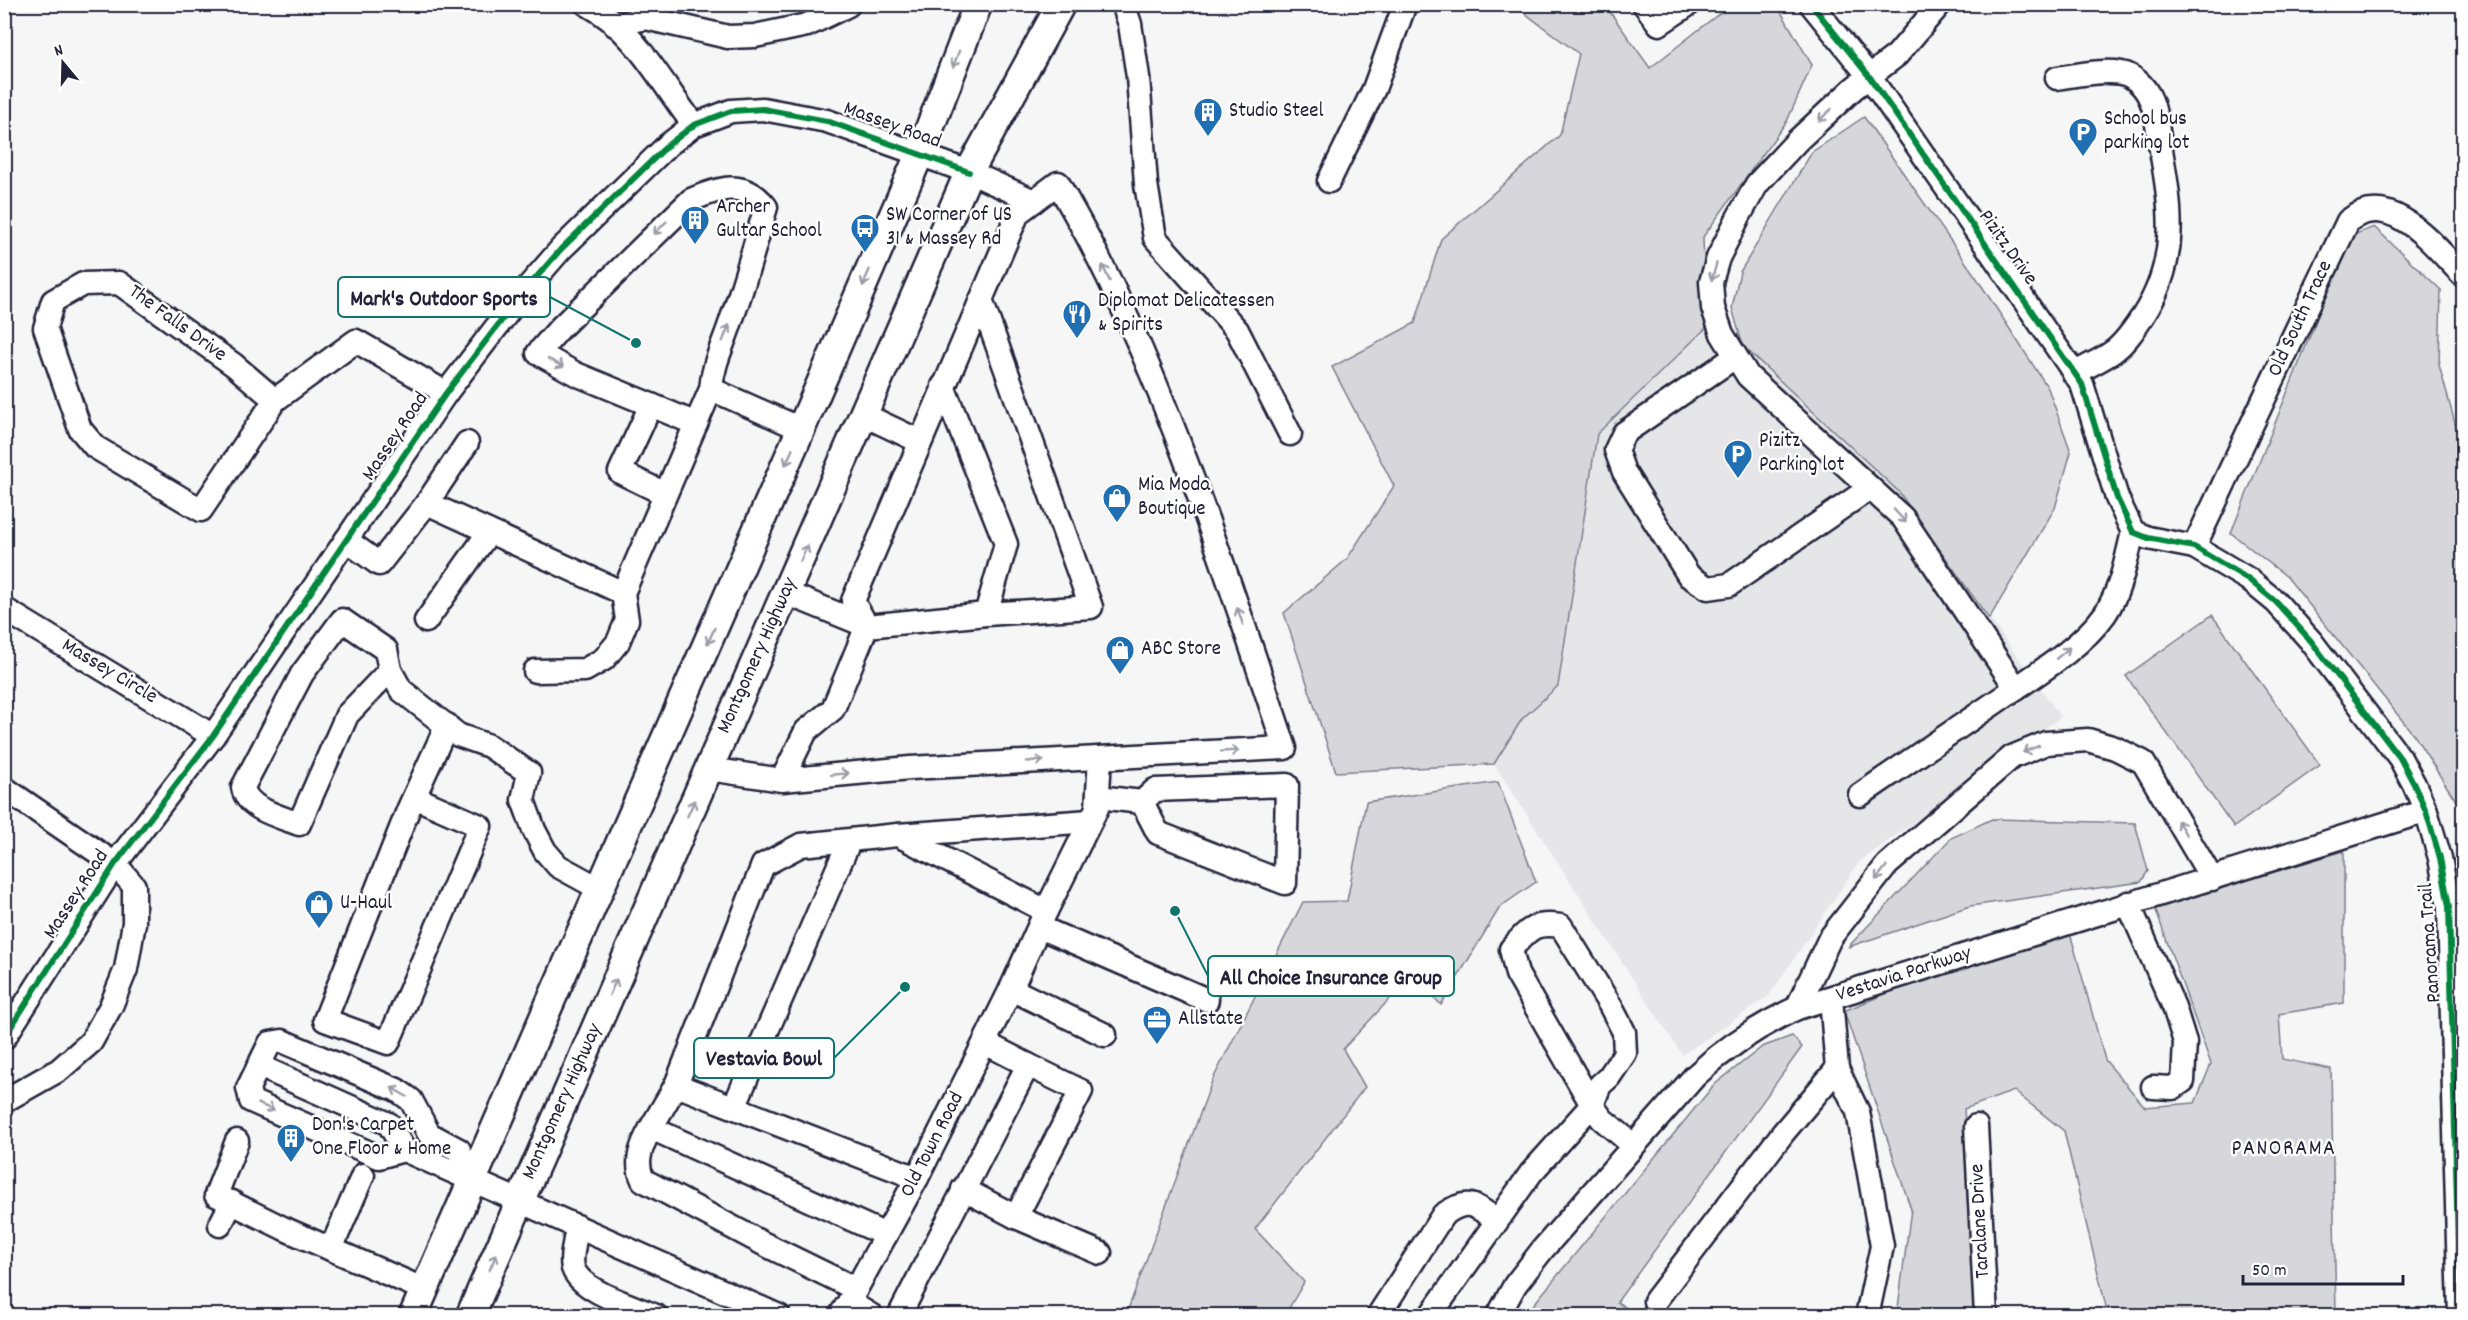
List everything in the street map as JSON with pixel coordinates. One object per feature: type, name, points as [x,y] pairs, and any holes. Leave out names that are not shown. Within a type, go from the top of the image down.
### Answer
[{"type":"main road","points":[[413,1316],[920,153],[978,4]]},
{"type":"main road","name":"Montgomery Highway","points":[[470,1316],[969,172],[1060,4]]},
{"type":"street","points":[[587,4],[640,48],[694,125]]},
{"type":"street","points":[[1123,4],[1130,24],[1138,77],[1146,184],[1155,237],[1237,330],[1290,434]]},
{"type":"street","points":[[1329,181],[1374,89],[1405,4]]},
{"type":"street","points":[[1644,4],[1659,24],[1689,4]]},
{"type":"street","name":"Pizitz Drive","points":[[1811,4],[1869,75],[2082,384],[2117,498],[2133,532]]},
{"type":"street","points":[[1940,4],[1897,55],[1869,75],[1798,140],[1757,184],[1718,258],[1711,282],[1713,308],[1722,334],[1748,375],[1904,518],[2016,688]]},
{"type":"street","points":[[615,25],[646,18],[728,37],[755,36],[807,25],[848,6]]},
{"type":"street","points":[[2057,78],[2113,72],[2128,75],[2145,88],[2154,104],[2171,204],[2170,247],[2160,287],[2152,303],[2135,329],[2115,350],[2074,374]]},
{"type":"street","name":"Massey Road","points":[[4,1038],[13,1004],[115,864],[213,736],[446,393],[521,295],[561,249],[668,145],[694,125],[731,111],[762,109],[827,121],[920,153],[1034,201]]},
{"type":"street","points":[[709,769],[782,780],[910,768],[1285,748],[1222,562],[1155,384],[1097,255],[1058,183],[1018,213],[919,441],[853,602],[867,626]]},
{"type":"street","points":[[535,671],[585,670],[604,659],[618,642],[627,620],[623,593],[665,494],[696,424],[711,389],[712,368],[732,320],[766,207],[755,194],[738,189],[714,190],[691,200],[560,328],[538,353],[576,374],[696,424]]},
{"type":"street","name":"Old South Trace","points":[[2194,547],[2348,221],[2364,212],[2375,210],[2393,214],[2414,229],[2463,276]]},
{"type":"street","name":"The Falls Drive","points":[[275,400],[234,365],[119,283],[83,284],[53,301],[45,328],[80,429],[95,447],[201,510],[275,400],[356,341],[446,393]]},
{"type":"street","points":[[786,593],[867,626],[986,614],[1091,607],[981,300]]},
{"type":"street","points":[[1735,357],[1624,433],[1616,450],[1624,472],[1689,576],[1708,588],[1729,585],[1870,488]]},
{"type":"street","points":[[943,386],[1006,544],[986,614]]},
{"type":"street","points":[[711,389],[801,429]]},
{"type":"street","points":[[651,405],[620,472],[665,494]]},
{"type":"street","points":[[864,415],[919,441]]},
{"type":"street","points":[[346,540],[379,564],[427,503],[467,443]]},
{"type":"street","points":[[427,503],[623,593]]},
{"type":"street","points":[[426,621],[489,531]]},
{"type":"street","points":[[1860,795],[2016,688],[2080,639],[2104,614],[2117,591],[2133,532]]},
{"type":"street","name":"Panorama Trail","points":[[2133,532],[2148,538],[2194,547],[2248,579],[2276,602],[2311,641],[2400,758],[2426,811],[2440,858],[2449,907],[2460,1316]]},
{"type":"street","name":"Massey Circle","points":[[4,609],[213,736]]},
{"type":"street","points":[[390,670],[347,715],[299,824],[258,807],[244,793],[243,786],[302,674],[342,620],[386,650],[390,670],[401,690],[458,735],[489,746],[529,773],[523,800],[545,851],[558,866],[600,889]]},
{"type":"street","points":[[782,780],[807,731],[833,709],[867,626]]},
{"type":"street","points":[[414,797],[480,826],[387,1043],[325,1020],[349,955],[414,797],[447,725]]},
{"type":"street","points":[[1797,1008],[1830,938],[1887,865],[2012,757],[2046,743],[2088,740],[2115,748],[2143,762],[2212,879]]},
{"type":"street","name":"Old Town Road","points":[[848,1302],[917,1178],[1016,980],[1042,919],[1097,808],[1100,758]]},
{"type":"street","points":[[1287,785],[1285,883],[1158,833],[1142,802],[1155,790],[1287,785]]},
{"type":"street","points":[[4,788],[115,864],[134,886],[134,923],[126,969],[111,1006],[91,1042],[59,1070],[4,1101]]},
{"type":"street","points":[[1098,796],[1142,802]]},
{"type":"street","name":"Vestavia Parkway","points":[[1498,1316],[1515,1285],[1543,1249],[1695,1076],[1718,1054],[1771,1020],[1797,1008],[2426,811]]},
{"type":"street","points":[[872,1316],[762,1243],[643,1180],[639,1171],[639,1158],[644,1141],[676,1085],[763,865],[801,845],[1090,821]]},
{"type":"street","points":[[898,836],[1042,919],[1207,1000]]},
{"type":"street","points":[[734,1107],[849,842]]},
{"type":"street","points":[[2128,903],[2174,1007],[2186,1042],[2183,1081],[2173,1088],[2153,1087]]},
{"type":"street","points":[[1430,1316],[1531,1173],[1592,1105],[1600,1085],[1609,1077],[1625,1053],[1624,1032],[1561,926],[1542,923],[1526,933],[1511,949],[1517,974],[1592,1105],[1602,1119],[1633,1145]]},
{"type":"street","points":[[1016,980],[1106,1035]]},
{"type":"street","points":[[1831,998],[1838,1069],[1858,1112],[1882,1246],[1867,1316]]},
{"type":"street","points":[[404,1150],[379,1157],[251,1101],[248,1088],[270,1043],[282,1041],[397,1090],[411,1100],[429,1134],[459,1150],[472,1182]]},
{"type":"street","points":[[985,1043],[1081,1091],[1016,1217]]},
{"type":"street","points":[[899,1316],[1028,1065]]},
{"type":"street","points":[[259,1066],[389,1124],[404,1150],[779,1316]]},
{"type":"street","points":[[1655,1301],[1783,1133],[1838,1069]]},
{"type":"street","points":[[676,1085],[917,1178]]},
{"type":"street","name":"Taralane Drive","points":[[1976,1126],[1986,1316]]},
{"type":"street","points":[[651,1128],[886,1235]]},
{"type":"street","points":[[237,1141],[216,1194],[331,1249],[425,1290]]},
{"type":"street","points":[[331,1249],[363,1175]]},
{"type":"street","points":[[963,1189],[1016,1217],[1100,1253]]},
{"type":"street","points":[[220,1225],[232,1202]]},
{"type":"street","points":[[1378,1316],[1443,1215],[1462,1204],[1473,1204],[1497,1220]]},
{"type":"street","points":[[577,1226],[572,1265],[579,1279],[592,1289],[656,1316]]},
{"type":"shaded area","points":[[1514,5],[1605,5],[1650,68],[1730,5],[1777,5],[1812,65],[1787,121],[1703,237],[1706,328],[1597,434],[1558,686],[1522,719],[1494,764],[1336,772],[1284,613],[1347,559],[1394,486],[1332,367],[1415,323],[1441,239],[1560,135],[1579,54]]},
{"type":"shaded area","points":[[1864,117],[1976,277],[2048,388],[2071,452],[2055,508],[1989,619],[1899,492],[1743,346],[1732,308],[1740,272],[1812,152]]},
{"type":"shaded area","points":[[2374,227],[2441,290],[2439,365],[2464,456],[2463,812],[2414,735],[2287,577],[2231,533],[2350,236]]},
{"type":"shaded area","points":[[1706,328],[1743,346],[1899,492],[2061,717],[1859,862],[1769,996],[1682,1055],[1494,764],[1522,719],[1558,686],[1597,434]]},
{"type":"shaded area","points":[[2212,615],[2320,765],[2234,827],[2126,676]]},
{"type":"shaded area","points":[[1498,782],[1536,882],[1500,907],[1441,1005],[1413,974],[1343,1049],[1365,1087],[1255,1229],[1304,1282],[1285,1315],[1126,1315],[1212,1081],[1303,902],[1347,901],[1366,802]]},
{"type":"shaded area","points":[[1992,819],[2135,823],[2148,871],[2141,882],[1970,906],[1848,947],[1951,838]]},
{"type":"shaded area","points":[[2344,851],[2344,1003],[2279,1014],[2282,1059],[2331,1069],[2336,1315],[2108,1315],[2064,1131],[2014,1091],[1964,1109],[1978,1315],[1897,1315],[1911,1209],[1844,1011],[1929,976],[2069,929],[2105,1060],[2145,1107],[2195,1103],[2211,1064],[2155,908]]},
{"type":"shaded area","points":[[1792,1036],[1802,1047],[1617,1302],[1637,1315],[1525,1315],[1714,1085],[1762,1047]]},
{"type":"cycle path","points":[[1811,4],[1869,76],[2082,384],[2117,498],[2133,532],[2148,538],[2194,547],[2248,579],[2276,602],[2311,641],[2400,758],[2414,784],[2426,811],[2440,858],[2449,907],[2460,1316]]},
{"type":"cycle path","points":[[4,1038],[115,864],[213,736],[446,393],[521,295],[561,249],[668,145],[694,125],[731,111],[763,109],[827,121],[969,172]]},
{"type":"place","name":"Studio Steel","points":[[1208,138]]},
{"type":"place","name":"School bus parking lot","points":[[2083,158]]},
{"type":"place","name":"Archer Gultar School","points":[[695,246]]},
{"type":"place","name":"SW Corner of US 31 & Massey Rd","points":[[865,254]]},
{"type":"place","name":"Diplomat Delicatessen & Spirits","points":[[1077,340]]},
{"type":"place","name":"Mark's Outdoor Sports","points":[[636,343]]},
{"type":"place","name":"Pizitz Parking lot","points":[[1738,480]]},
{"type":"place","name":"Mia Moda Boutique","points":[[1117,524]]},
{"type":"place","name":"ABC Store","points":[[1120,676]]},
{"type":"place","name":"All Choice Insurance Group","points":[[1175,911]]},
{"type":"place","name":"U-Haul","points":[[319,930]]},
{"type":"place","name":"Vestavia Bowl","points":[[905,987]]},
{"type":"place","name":"Allstate","points":[[1157,1046]]},
{"type":"place","name":"Don's Carpet One Floor & Home","points":[[291,1164]]},
{"type":"district","name":"PANORAMA","points":[[2284,1149]]}]
